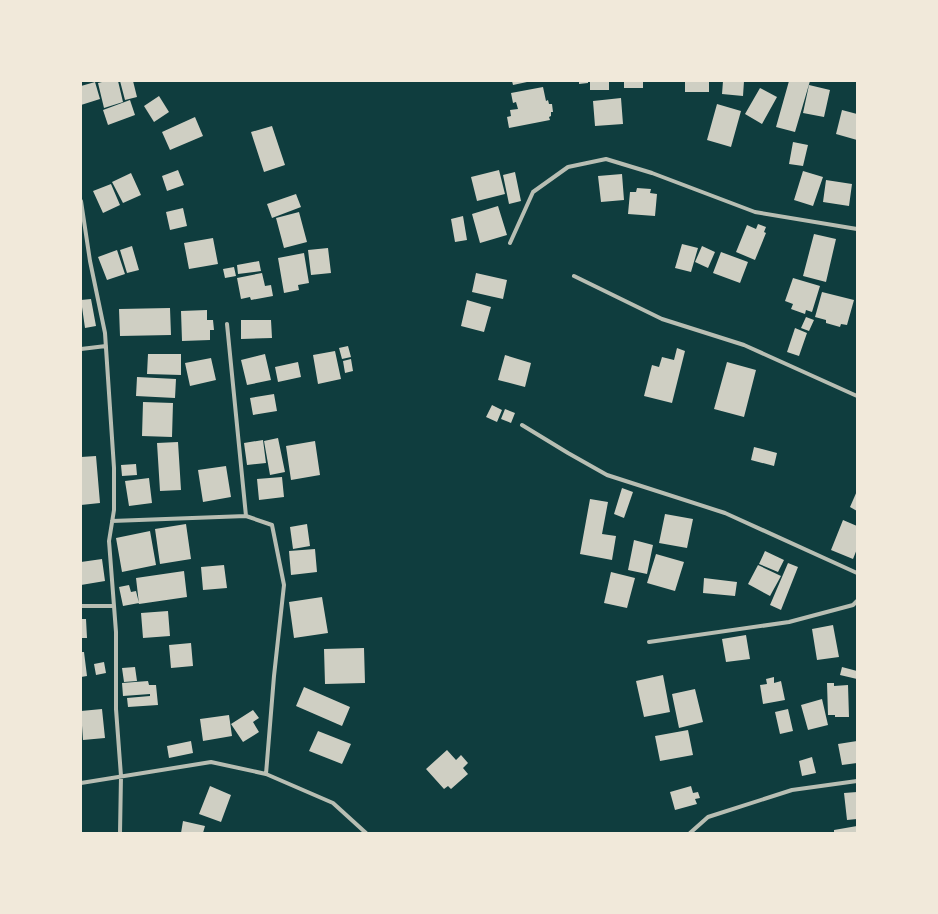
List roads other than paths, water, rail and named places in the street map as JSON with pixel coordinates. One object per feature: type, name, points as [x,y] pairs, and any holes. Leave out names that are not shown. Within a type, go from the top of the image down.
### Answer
[{"type":"street","points":[[510,243],[533,192],[568,167],[606,159],[652,173],[755,212],[857,228]]},
{"type":"street","points":[[81,201],[90,261],[105,333],[114,468],[114,510],[109,541],[116,632],[116,709],[121,776],[120,833]]},
{"type":"street","points":[[574,276],[662,319],[744,345],[857,396]]},
{"type":"street","points":[[227,324],[246,516]]},
{"type":"street","points":[[81,349],[106,346]]},
{"type":"street","points":[[522,425],[607,475],[724,513],[857,573]]},
{"type":"street","points":[[112,521],[246,516],[272,525],[284,585],[274,676],[266,774]]},
{"type":"street","points":[[649,642],[789,622],[853,605],[857,601]]},
{"type":"street","points":[[81,606],[114,606]]},
{"type":"street","points":[[81,783],[212,762],[266,774],[333,803],[366,833]]},
{"type":"street","points":[[690,833],[708,817],[792,790],[857,781]]}]
